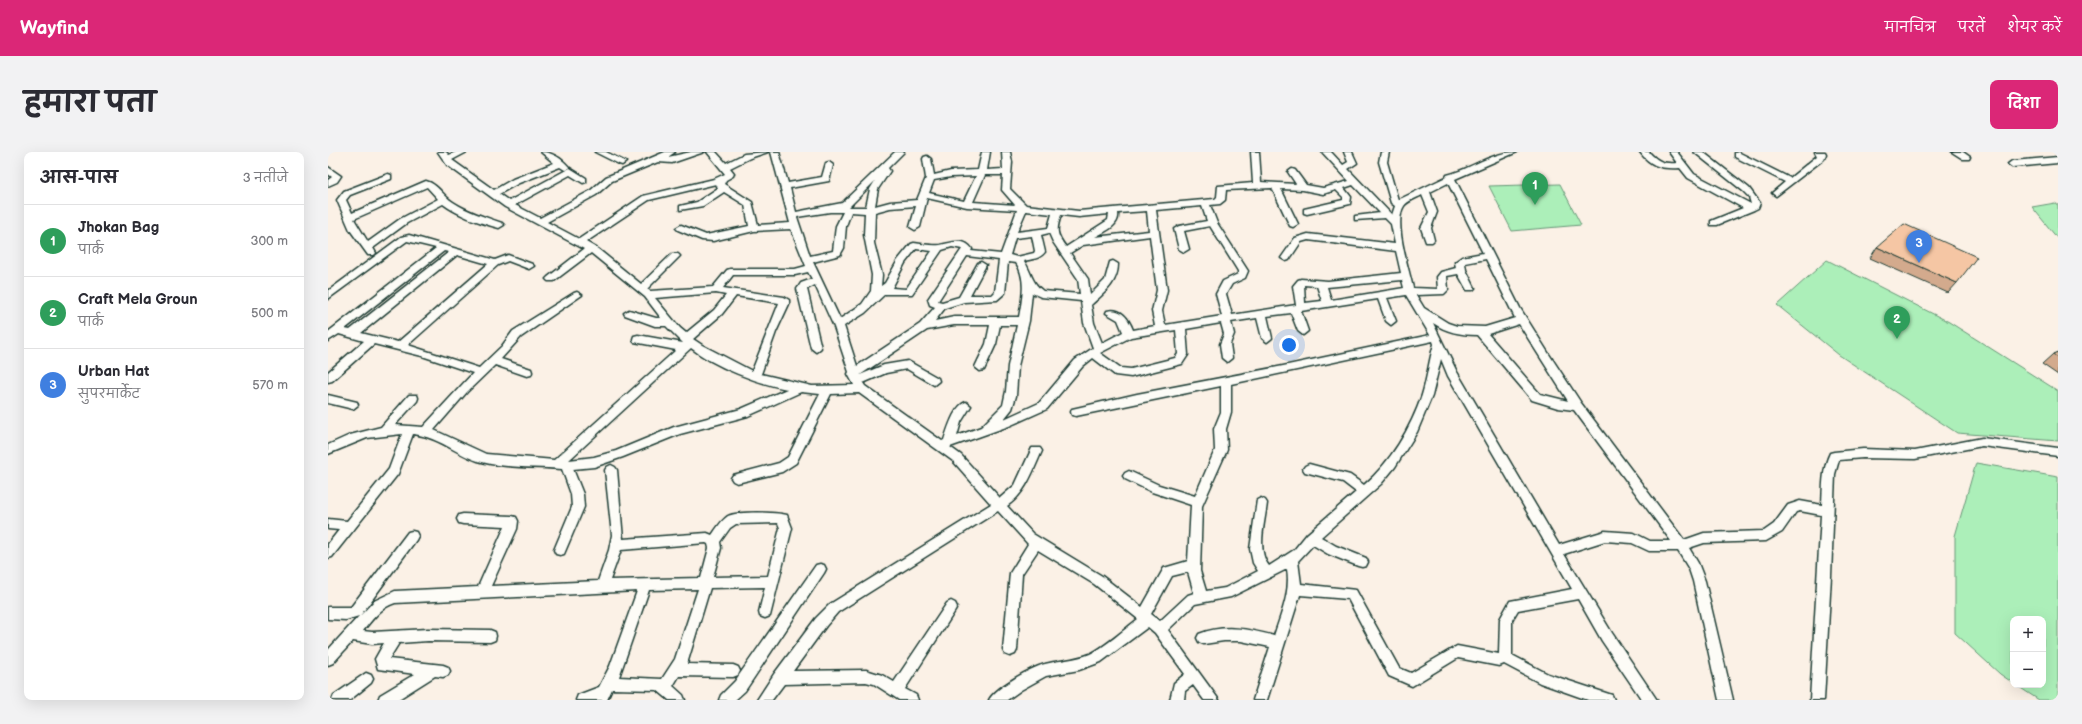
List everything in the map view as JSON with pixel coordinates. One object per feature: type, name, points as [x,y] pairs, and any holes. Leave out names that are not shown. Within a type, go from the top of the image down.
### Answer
[{"type":"street","points":[[463,152],[445,156],[450,163],[494,193],[508,205],[590,249],[644,292],[687,344]]},
{"type":"street","points":[[545,152],[562,163],[583,180]]},
{"type":"street","points":[[599,152],[622,162]]},
{"type":"street","points":[[539,222],[593,193],[609,179],[657,160],[671,152]]},
{"type":"street","points":[[657,160],[672,160],[700,152]]},
{"type":"street","points":[[683,208],[700,204],[723,184],[730,174],[711,152]]},
{"type":"street","points":[[725,167],[747,156],[764,152]]},
{"type":"street","points":[[775,152],[786,186],[794,221],[809,264],[838,325],[857,381],[945,444],[1020,529],[1036,542],[1098,580],[1160,629],[1212,700]]},
{"type":"street","points":[[681,228],[705,238],[713,238],[754,228],[794,221],[832,209],[851,200],[900,152]]},
{"type":"street","points":[[967,204],[982,173],[986,152]]},
{"type":"street","points":[[1006,152],[1008,162],[1006,172],[1007,193],[1023,208]]},
{"type":"street","points":[[1255,152],[1257,184]]},
{"type":"street","points":[[1326,152],[1391,219],[1400,248],[1409,291],[1437,341],[1452,373],[1580,593],[1650,700]]},
{"type":"street","points":[[1342,168],[1353,163],[1348,152]]},
{"type":"street","points":[[1385,152],[1382,162],[1398,202],[1398,208],[1391,219]]},
{"type":"street","points":[[1377,205],[1398,202],[1425,190],[1487,156],[1513,152]]},
{"type":"street","points":[[1644,152],[1655,164],[1682,165]]},
{"type":"street","points":[[1673,152],[1691,176],[1751,208]]},
{"type":"street","points":[[1698,152],[1710,164],[1738,182],[1755,200],[1755,206],[1714,223]]},
{"type":"street","points":[[1776,193],[1822,156],[1819,152]]},
{"type":"street","points":[[1956,152],[1966,157]]},
{"type":"street","points":[[1738,155],[1790,181]]},
{"type":"street","points":[[915,227],[922,199],[930,178],[927,159]]},
{"type":"street","points":[[2012,164],[2058,160]]},
{"type":"street","points":[[494,193],[516,181],[562,163]]},
{"type":"street","points":[[786,186],[826,179],[829,165]]},
{"type":"street","points":[[872,300],[876,288],[877,270],[870,246],[869,234],[871,210],[874,187],[885,175],[886,171],[884,168]]},
{"type":"street","points":[[328,170],[337,176],[334,180],[328,183]]},
{"type":"street","points":[[508,205],[570,171]]},
{"type":"street","points":[[930,178],[952,174],[1006,172]]},
{"type":"street","points":[[1292,172],[1303,187]]},
{"type":"street","points":[[376,260],[348,218],[341,198],[347,193],[388,176]]},
{"type":"street","points":[[1450,177],[1521,319],[1577,406],[1681,546],[1694,567],[1699,581],[1726,700]]},
{"type":"street","points":[[832,209],[871,210],[922,199],[1079,214],[1205,203],[1221,200],[1220,190],[1224,187],[1257,184],[1303,187],[1323,191],[1339,188],[1356,182]]},
{"type":"street","points":[[348,218],[426,184],[430,185],[454,208],[468,215],[498,225]]},
{"type":"street","points":[[579,243],[646,198],[723,184],[749,204],[754,228]]},
{"type":"street","points":[[1275,186],[1283,198],[1285,211],[1293,224]]},
{"type":"street","points":[[1307,211],[1347,202],[1347,197],[1339,188]]},
{"type":"street","points":[[1425,190],[1433,209],[1432,216],[1426,225],[1429,240]]},
{"type":"street","points":[[367,248],[390,228],[411,215],[444,200]]},
{"type":"street","points":[[1205,203],[1212,223],[1243,272],[1242,276],[1233,278],[1227,283],[1221,294],[1229,334],[1225,344],[1227,358]]},
{"type":"street","points":[[857,381],[924,327],[942,306],[963,299],[998,296],[1000,293],[1004,259],[1011,236],[1023,208]]},
{"type":"street","points":[[1151,208],[1162,290],[1157,311],[1161,330]]},
{"type":"street","points":[[716,290],[730,272],[795,272],[809,264],[837,253],[840,248],[841,226],[848,210]]},
{"type":"street","points":[[1057,212],[1052,230],[1083,279],[1090,327],[1096,351],[1119,372],[1131,373],[1178,361],[1183,355],[1181,326]]},
{"type":"street","points":[[1065,252],[1112,222],[1113,212]]},
{"type":"street","points":[[1358,218],[1391,219]]},
{"type":"street","points":[[1184,249],[1179,229],[1212,223]]},
{"type":"street","points":[[1011,236],[1052,230]]},
{"type":"street","points":[[965,253],[1017,260],[1037,255],[1040,252],[1036,233]]},
{"type":"street","points":[[1080,242],[1154,233]]},
{"type":"street","points":[[1286,258],[1298,240],[1308,237],[1400,248]]},
{"type":"street","points":[[328,296],[404,239],[409,238],[456,250],[495,263]]},
{"type":"street","points":[[838,325],[884,291],[892,281],[901,262],[911,248],[917,246],[939,248],[955,244],[966,247],[965,253],[933,299],[934,304],[942,306]]},
{"type":"street","points":[[328,337],[443,247]]},
{"type":"street","points":[[884,291],[908,292],[939,248]]},
{"type":"street","points":[[551,279],[590,249]]},
{"type":"street","points":[[352,334],[456,250]]},
{"type":"street","points":[[1470,288],[1461,270],[1460,265],[1462,260],[1489,255]]},
{"type":"street","points":[[644,292],[675,256]]},
{"type":"street","points":[[399,347],[495,263],[508,258],[529,266]]},
{"type":"street","points":[[1017,260],[1024,268],[1028,279],[1036,292],[1040,294],[1086,301],[1110,281],[1114,272],[1113,264]]},
{"type":"street","points":[[963,299],[982,265]]},
{"type":"street","points":[[945,444],[1043,406],[1073,369],[1096,351],[1129,334],[1409,291],[1441,292],[1443,290],[1442,277],[1444,274],[1461,270]]},
{"type":"street","points":[[1303,331],[1298,308],[1298,284],[1304,282],[1321,284],[1405,276]]},
{"type":"street","points":[[983,430],[1008,406],[1013,364],[1024,321],[1028,279]]},
{"type":"street","points":[[816,348],[802,289],[804,285],[817,281]]},
{"type":"street","points":[[1321,284],[1328,304]]},
{"type":"street","points":[[644,292],[716,290],[781,299],[785,302],[770,332],[755,376]]},
{"type":"street","points":[[562,464],[715,316],[733,293]]},
{"type":"street","points":[[425,432],[463,389],[506,349],[517,334],[577,295]]},
{"type":"street","points":[[1381,295],[1391,321]]},
{"type":"street","points":[[1420,311],[1449,327],[1479,330],[1502,327],[1521,319]]},
{"type":"street","points":[[629,313],[655,322],[669,322]]},
{"type":"street","points":[[1111,313],[1118,314],[1123,318],[1129,334]]},
{"type":"street","points":[[1261,314],[1267,338]]},
{"type":"street","points":[[924,327],[954,321],[1024,321]]},
{"type":"street","points":[[980,367],[993,337],[996,321]]},
{"type":"street","points":[[337,330],[424,353],[481,372]]},
{"type":"street","points":[[1479,330],[1536,397],[1558,404],[1577,406]]},
{"type":"street","points":[[638,339],[687,344],[755,376],[799,388],[828,390],[857,381],[884,369],[908,365],[934,381]]},
{"type":"street","points":[[328,378],[372,340]]},
{"type":"street","points":[[1076,412],[1137,398],[1437,341]]},
{"type":"street","points":[[1160,629],[1186,602],[1201,597],[1227,593],[1291,559],[1311,538],[1384,474],[1411,432],[1426,396],[1437,341]]},
{"type":"street","points":[[494,361],[527,372]]},
{"type":"street","points":[[1201,597],[1194,565],[1198,502],[1221,450],[1220,429],[1226,412],[1226,381]]},
{"type":"street","points":[[328,450],[344,441],[385,429],[409,430],[425,432],[444,439],[475,457],[562,464],[594,462],[608,458],[678,430],[744,413],[799,388]]},
{"type":"street","points":[[737,478],[782,467],[792,460],[828,390]]},
{"type":"street","points":[[385,429],[413,398]]},
{"type":"street","points":[[328,399],[353,406]]},
{"type":"street","points":[[945,444],[956,421],[966,406]]},
{"type":"street","points":[[328,553],[348,526],[394,472],[409,430]]},
{"type":"street","points":[[1817,700],[1827,510],[1832,460],[1834,456],[1840,454],[1915,455],[1942,451],[1970,443],[1982,442],[2058,452]]},
{"type":"street","points":[[764,700],[821,622],[834,608],[1015,494],[1036,451]]},
{"type":"street","points":[[560,550],[578,507],[577,494],[562,464]]},
{"type":"street","points":[[1309,468],[1346,478],[1364,492]]},
{"type":"street","points":[[602,586],[617,545],[618,535],[611,470]]},
{"type":"street","points":[[1129,476],[1156,489],[1198,502]]},
{"type":"street","points":[[1261,503],[1256,549],[1259,563],[1266,573]]},
{"type":"street","points":[[1556,551],[1605,536],[1634,538],[1649,546],[1681,546],[1704,538],[1766,536],[1778,528],[1792,508],[1800,506],[1827,510]]},
{"type":"street","points":[[463,519],[512,521],[511,529],[482,592]]},
{"type":"street","points":[[664,687],[681,662],[706,582],[715,548],[714,541],[726,524],[734,519],[784,519],[786,528],[765,612]]},
{"type":"street","points":[[328,524],[348,526]]},
{"type":"street","points":[[328,612],[346,614],[355,612],[412,536]]},
{"type":"street","points":[[617,545],[707,538],[714,541]]},
{"type":"street","points":[[1311,538],[1332,550],[1362,562]]},
{"type":"street","points":[[1010,650],[1016,573],[1036,542]]},
{"type":"street","points":[[1260,700],[1294,589],[1291,559]]},
{"type":"street","points":[[996,700],[1016,685],[1044,670],[1079,664],[1096,658],[1146,617],[1168,572],[1194,565]]},
{"type":"street","points":[[726,700],[740,686],[820,569]]},
{"type":"street","points":[[328,659],[378,605],[395,597],[602,586],[773,581]]},
{"type":"street","points":[[605,691],[645,585]]},
{"type":"street","points":[[1294,589],[1352,594],[1394,672],[1412,680],[1457,652],[1499,660],[1505,658],[1545,679],[1607,700]]},
{"type":"street","points":[[1505,658],[1506,619],[1514,604],[1580,593]]},
{"type":"street","points":[[896,691],[951,607]]},
{"type":"street","points":[[1204,638],[1223,634],[1244,634],[1278,643]]},
{"type":"street","points":[[351,635],[372,638],[428,635],[490,636]]},
{"type":"street","points":[[385,700],[439,671],[383,665],[382,659],[396,636]]},
{"type":"street","points":[[676,670],[733,670]]},
{"type":"street","points":[[1177,700],[1179,688],[1194,675]]},
{"type":"street","points":[[779,678],[866,676],[877,679],[911,700]]},
{"type":"street","points":[[339,700],[366,678]]},
{"type":"street","points":[[583,700],[605,691],[659,684],[678,700]]},
{"type":"green space","points":[[1560,184],[1581,225],[1512,231],[1489,186]]},
{"type":"green space","points":[[2055,203],[2058,205],[2058,239],[2032,207]]},
{"type":"green space","points":[[1827,260],[1949,322],[2058,391],[2058,441],[1957,433],[1839,355],[1777,305]]},
{"type":"green space","points":[[1976,463],[2058,477],[2058,700],[2039,700],[2021,688],[2046,688],[2046,616],[2010,616],[2010,681],[2000,674],[1955,633],[1955,536]]},
{"type":"building","points":[[1904,224],[1977,257],[1957,283],[1877,247]]},
{"type":"building","points":[[2058,352],[2058,358],[2053,354]]},
{"type":"place","name":"Jhokan Bag","points":[[1535,205]]},
{"type":"place","name":"Urban Hat","points":[[1919,263]]},
{"type":"place","name":"Craft Mela Groun","points":[[1897,339]]}]
